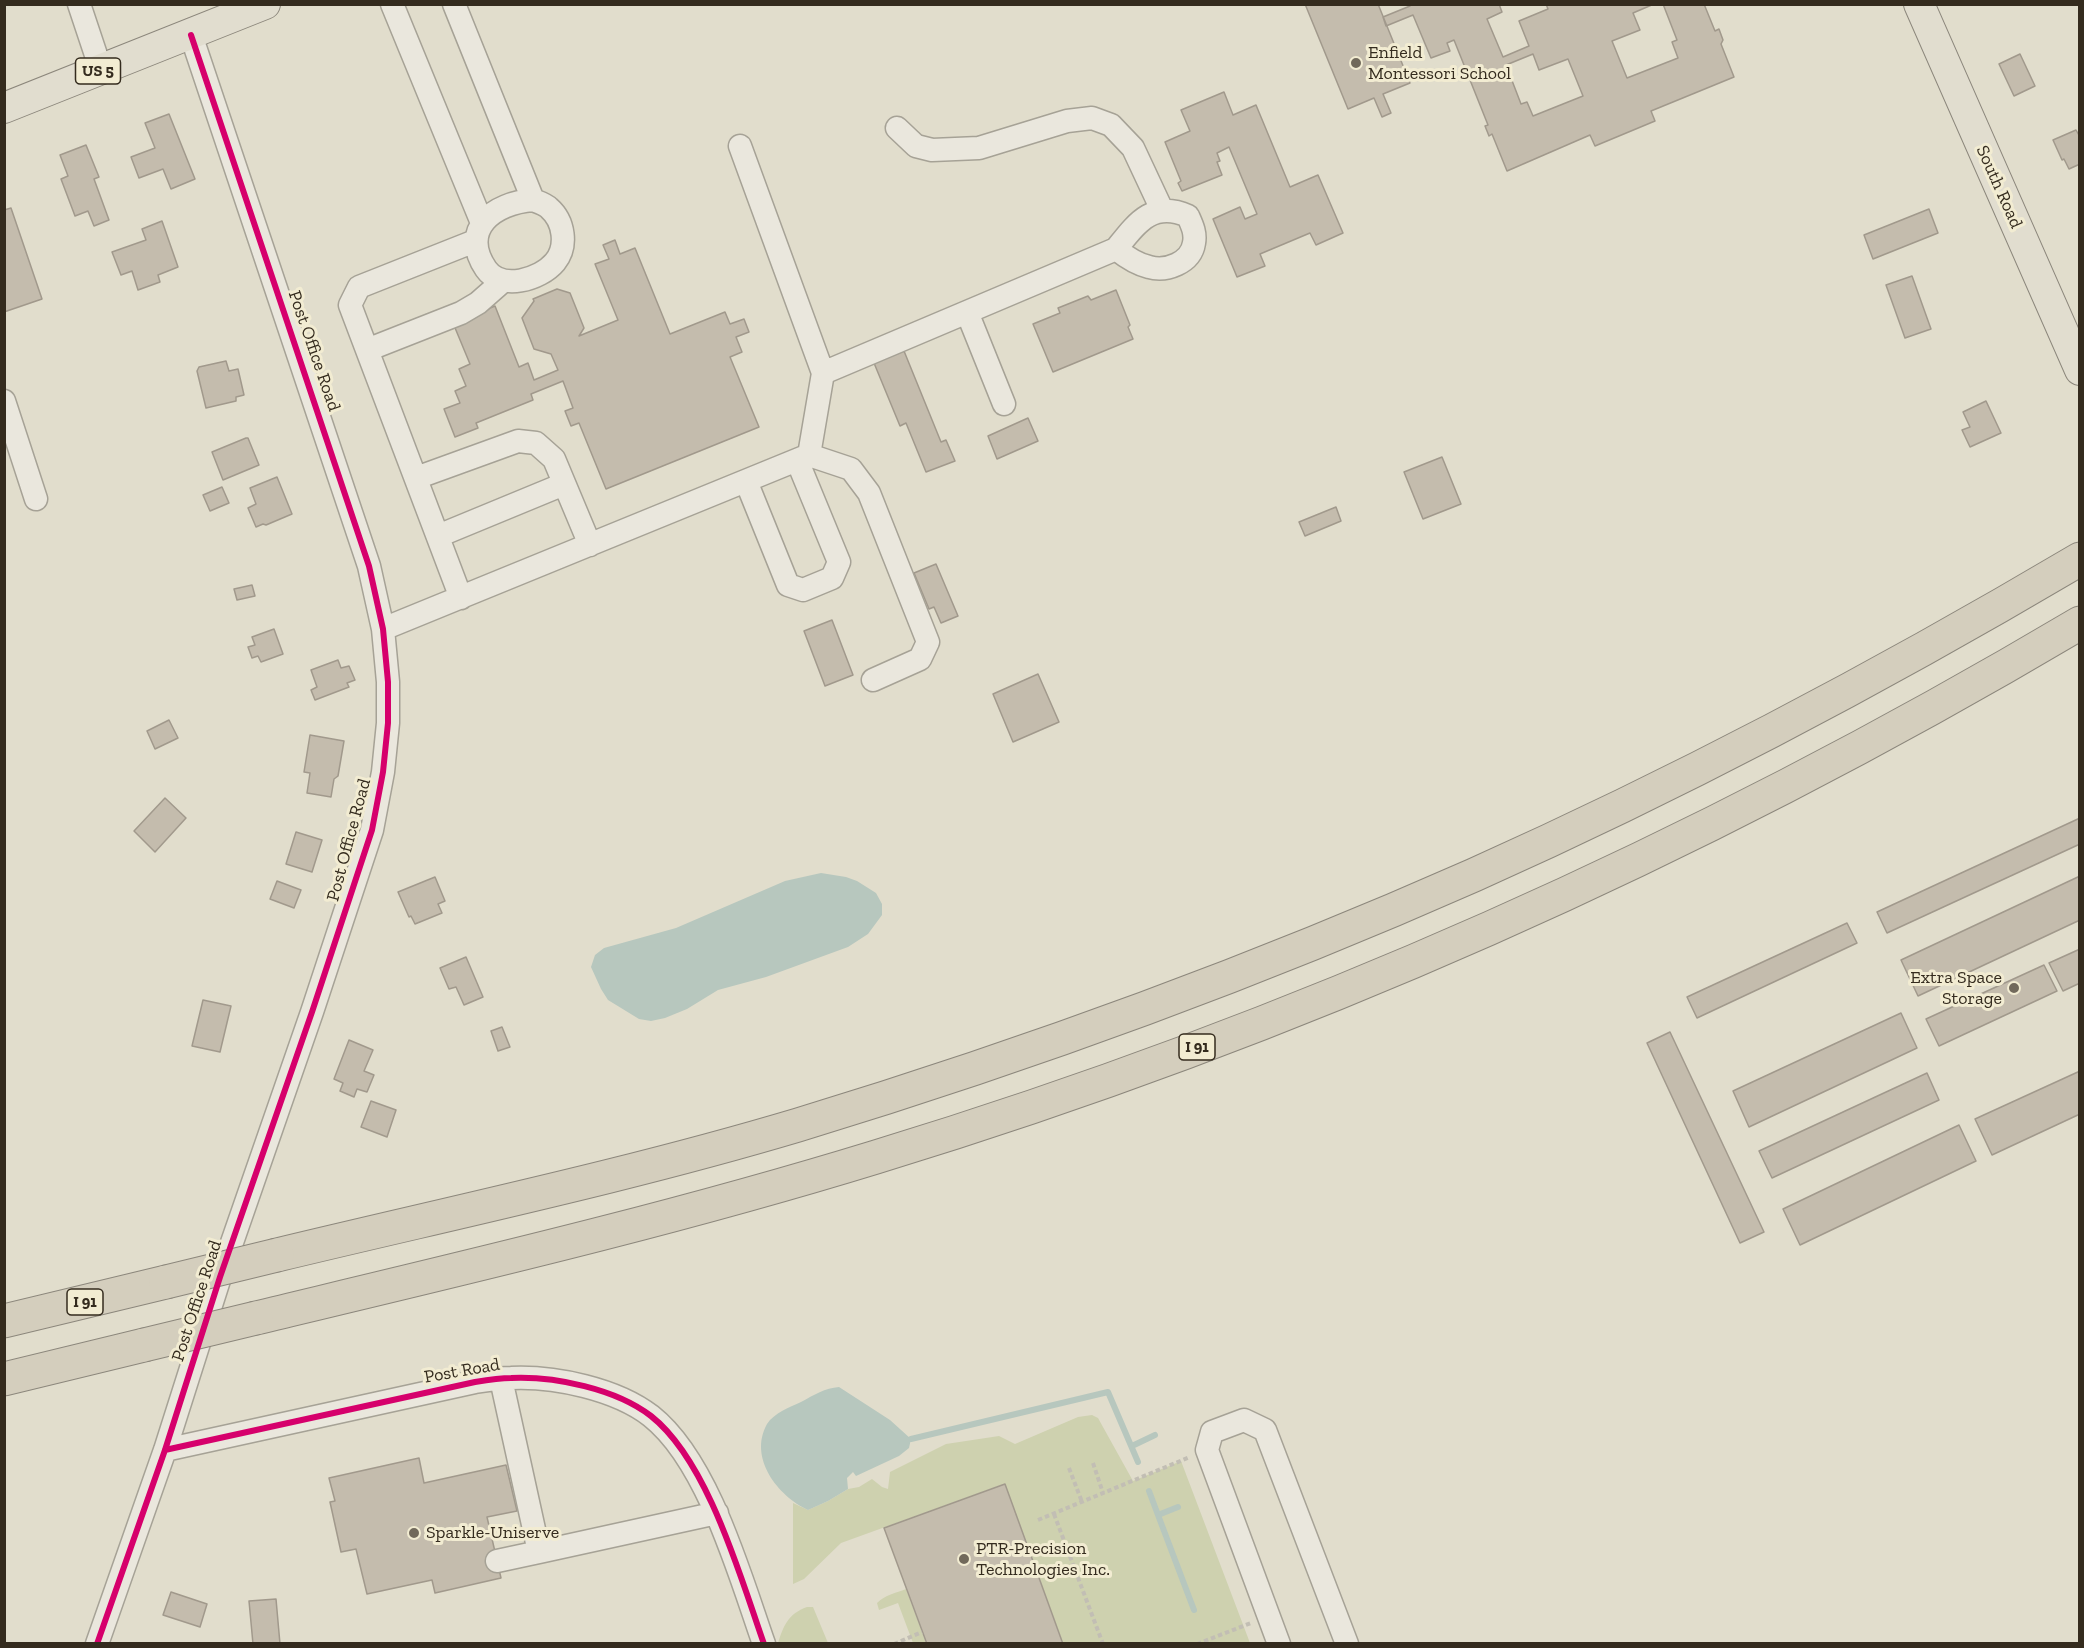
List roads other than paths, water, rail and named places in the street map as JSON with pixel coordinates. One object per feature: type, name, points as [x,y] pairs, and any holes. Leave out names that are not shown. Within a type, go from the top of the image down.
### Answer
[{"type":"highway","name":"I 91","points":[[4,1321],[646,1166],[784,1129],[952,1076],[1231,976],[1418,900],[1634,800],[1789,722],[1955,631],[2079,559]]},
{"type":"highway","name":"I 91","points":[[4,1378],[613,1232],[781,1186],[977,1125],[1112,1078],[1247,1028],[1462,940],[1665,846],[1790,784],[1885,733],[2079,623]]},
{"type":"main road","name":"US 5","points":[[4,108],[266,4]]},
{"type":"main road","name":"South Road","points":[[1919,4],[2079,370]]},
{"type":"street","points":[[79,4],[101,70]]},
{"type":"street","points":[[392,4],[478,232],[479,258],[489,274],[503,281],[519,281],[538,274],[555,262],[563,245],[561,223],[549,207],[533,200],[515,201],[497,210],[478,232],[359,287],[350,305],[461,598]]},
{"type":"street","points":[[454,4],[533,200]]},
{"type":"street","name":"Post Office Road","points":[[97,1644],[165,1450],[220,1277],[316,1001],[372,830],[383,772],[388,723],[388,682],[383,629],[369,566],[191,34]]},
{"type":"street","points":[[897,128],[916,146],[932,150],[968,149],[980,148],[1067,121],[1092,118],[1111,125],[1133,148],[1162,210]]},
{"type":"street","points":[[740,146],[823,373],[803,457],[839,562],[832,578],[803,590],[788,585],[746,481]]},
{"type":"street","points":[[823,373],[1116,249],[1134,226],[1162,210],[1175,211],[1188,216],[1194,229],[1194,244],[1187,259],[1168,268],[1151,268],[1132,261],[1116,249]]},
{"type":"street","points":[[367,350],[461,313],[478,303],[503,281]]},
{"type":"street","points":[[967,312],[1004,404]]},
{"type":"street","points":[[4,401],[36,499]]},
{"type":"street","points":[[416,478],[518,441],[536,442],[554,459],[590,545]]},
{"type":"street","points":[[383,629],[803,457],[851,469],[869,493],[928,642],[920,659],[873,680]]},
{"type":"street","points":[[438,536],[564,484]]},
{"type":"street","points":[[501,1379],[539,1552]]},
{"type":"street","name":"Post Road","points":[[165,1450],[475,1382],[501,1379],[549,1379],[596,1389],[623,1400],[651,1416],[677,1443],[717,1513],[764,1644]]},
{"type":"street","points":[[1279,1644],[1207,1450],[1212,1432],[1244,1420],[1265,1430],[1347,1644]]},
{"type":"street","points":[[497,1561],[717,1513]]},
{"type":"waterway","points":[[911,1439],[1108,1392],[1138,1462]]},
{"type":"waterway","points":[[1132,1446],[1155,1435]]},
{"type":"waterway","points":[[1149,1491],[1158,1515],[1178,1507]]},
{"type":"waterway","points":[[1158,1515],[1194,1610]]},
{"type":"place","name":"Enfield Montessori School","points":[[1356,63]]},
{"type":"place","name":"Extra Space Storage","points":[[2014,988]]},
{"type":"place","name":"Sparkle-Uniserve","points":[[414,1533]]},
{"type":"place","name":"PTR-Precision Technologies Inc.","points":[[964,1559]]}]
